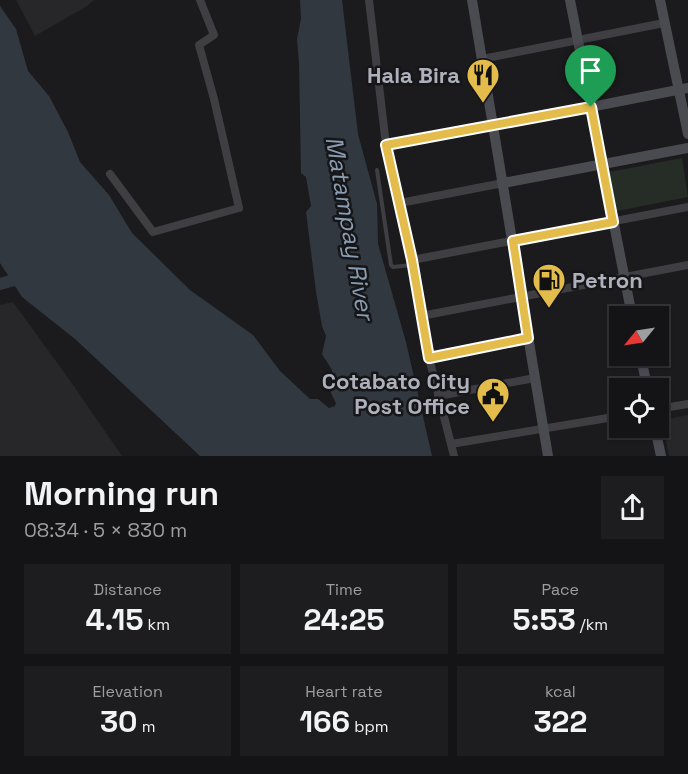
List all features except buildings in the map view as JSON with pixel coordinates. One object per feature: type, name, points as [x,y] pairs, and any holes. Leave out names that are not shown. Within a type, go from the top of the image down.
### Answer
[{"type":"street","points":[[110,174],[153,232],[239,208],[199,45],[214,35],[200,0]]},
{"type":"street","points":[[369,0],[386,145],[412,262],[429,358],[454,456]]},
{"type":"street","points":[[472,0],[548,456]]},
{"type":"street","points":[[570,0],[631,306]]},
{"type":"street","points":[[660,0],[664,23],[683,89],[688,134]]},
{"type":"street","points":[[482,59],[664,23]]},
{"type":"street","points":[[386,145],[683,89]]},
{"type":"street","points":[[400,203],[688,148]]},
{"type":"street","points":[[412,262],[688,207]]},
{"type":"street","points":[[421,316],[688,265]]},
{"type":"street","points":[[429,358],[528,338]]},
{"type":"street","points":[[438,396],[535,378]]},
{"type":"street","points":[[669,407],[688,404]]},
{"type":"street","points":[[451,444],[609,418]]},
{"type":"street","points":[[657,438],[661,456]]},
{"type":"lane","points":[[377,170],[391,265],[393,267],[412,262]]},
{"type":"shaded area","points":[[16,0],[94,0],[35,36]]},
{"type":"shaded area","points":[[682,158],[688,197],[617,211],[609,172]]},
{"type":"shaded area","points":[[13,302],[122,456],[0,456],[0,305]]},
{"type":"shaded area","points":[[688,415],[688,456],[669,456],[666,438],[669,438],[669,419]]},
{"type":"water","name":"Matampay River","points":[[300,0],[342,0],[358,134],[377,204],[378,244],[406,342],[432,456],[200,456],[75,339],[22,297],[0,263],[0,6],[16,29],[28,71],[49,96],[68,132],[80,162],[109,195],[132,233],[190,290],[253,335],[280,371],[310,399],[318,399],[329,408],[335,406],[336,403],[331,393],[332,370],[322,354],[326,336],[316,292],[306,212],[311,206],[306,177],[301,173],[297,39],[301,19]]},
{"type":"waterway","points":[[0,284],[25,277]]},
{"type":"place","name":"Hala Bira","points":[[483,104]]},
{"type":"place","name":"Petron","points":[[549,309]]},
{"type":"place","name":"Cotabato City Post Office","points":[[493,423]]},
{"type":"route","points":[[591,107],[613,222],[513,241],[528,338],[429,358],[412,260],[386,145],[591,107]]}]
